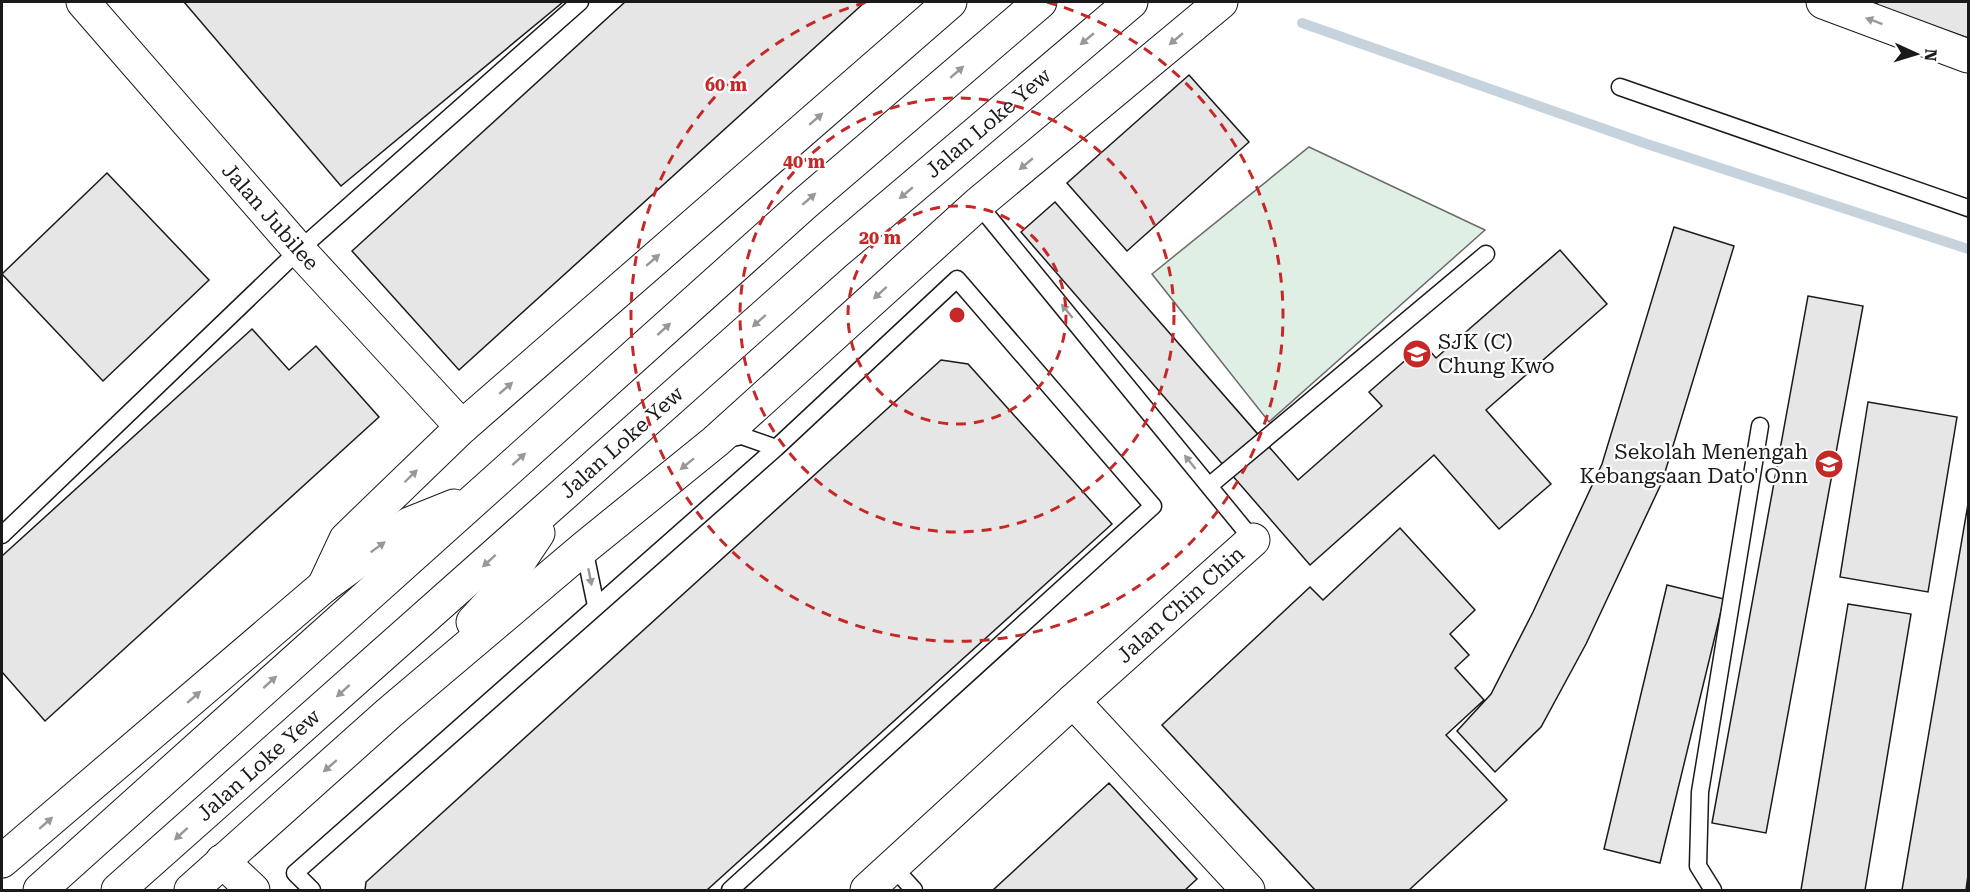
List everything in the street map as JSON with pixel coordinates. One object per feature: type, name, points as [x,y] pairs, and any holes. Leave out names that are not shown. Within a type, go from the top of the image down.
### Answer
[{"type":"main road","name":"Jalan Jubilee","points":[[83,2],[299,250],[462,427]]},
{"type":"main road","points":[[324,586],[346,538],[462,427],[950,2]]},
{"type":"main road","points":[[40,891],[804,204],[1040,2]]},
{"type":"main road","name":"Jalan Loke Yew","points":[[118,891],[835,253],[1131,2]]},
{"type":"main road","points":[[190,891],[389,713],[584,548],[716,441],[978,204],[1221,2]]},
{"type":"main road","points":[[1823,2],[1968,56]]},
{"type":"main road","points":[[389,713],[494,599],[564,495]]},
{"type":"main road","points":[[2,861],[324,586],[409,524],[475,498]]},
{"type":"main road","name":"Jalan Chin Chin","points":[[867,891],[904,879],[1074,701],[1253,540]]},
{"type":"main road","points":[[1074,701],[1248,891]]},
{"type":"main road","points":[[222,861],[253,891]]},
{"type":"lane","points":[[2,535],[299,250],[580,2]]},
{"type":"lane","points":[[1620,87],[1968,208]]},
{"type":"lane","name":"Jalan Chin Chin","points":[[978,204],[1253,540]]},
{"type":"lane","points":[[1209,486],[1486,254]]},
{"type":"lane","points":[[312,891],[295,873],[776,448],[957,279],[1153,506],[729,891]]},
{"type":"lane","points":[[1713,891],[1698,866],[1700,792],[1760,426]]},
{"type":"lane","points":[[716,441],[742,436],[776,448]]},
{"type":"lane","points":[[584,548],[596,606]]},
{"type":"green space","points":[[1309,147],[1485,230],[1269,422],[1152,274]]},
{"type":"building","points":[[184,2],[563,2],[341,186]]},
{"type":"building","points":[[625,2],[865,2],[459,370],[352,251]]},
{"type":"building","points":[[1877,2],[1968,2],[1968,38],[1877,6]]},
{"type":"building","points":[[1189,75],[1249,142],[1127,251],[1067,183]]},
{"type":"building","points":[[107,173],[209,280],[103,381],[2,274]]},
{"type":"building","points":[[1055,202],[1298,480],[1382,406],[1369,392],[1424,344],[1436,358],[1560,250],[1607,304],[1486,410],[1551,484],[1499,529],[1434,455],[1310,565],[1021,232]]},
{"type":"building","points":[[1674,227],[1734,246],[1662,482],[1586,644],[1541,727],[1495,772],[1457,731],[1491,694],[1533,612],[1602,464]]},
{"type":"building","points":[[1808,296],[1863,306],[1766,833],[1712,823]]},
{"type":"building","points":[[252,329],[289,370],[316,346],[379,417],[45,721],[2,672],[2,556]]},
{"type":"building","points":[[941,360],[968,364],[1112,524],[707,890],[365,890],[366,882]]},
{"type":"building","points":[[1868,402],[1957,417],[1928,592],[1840,577]]},
{"type":"building","points":[[1968,504],[1968,875],[1966,890],[1902,890]]},
{"type":"building","points":[[1400,528],[1475,610],[1450,634],[1469,655],[1455,668],[1484,700],[1446,735],[1507,800],[1409,890],[1315,890],[1162,725],[1310,587],[1323,600]]},
{"type":"building","points":[[1667,585],[1724,599],[1660,863],[1604,849]]},
{"type":"building","points":[[1848,604],[1911,614],[1865,890],[1801,890]]},
{"type":"building","points":[[1109,783],[1197,879],[1185,890],[993,890]]},
{"type":"waterway","points":[[1302,23],[1647,144],[1968,249]]},
{"type":"place","name":"SJK (C) Chung Kwo","points":[[1417,354]]},
{"type":"place","name":"Sekolah Menengah Kebangsaan Dato' Onn","points":[[1829,464]]}]
